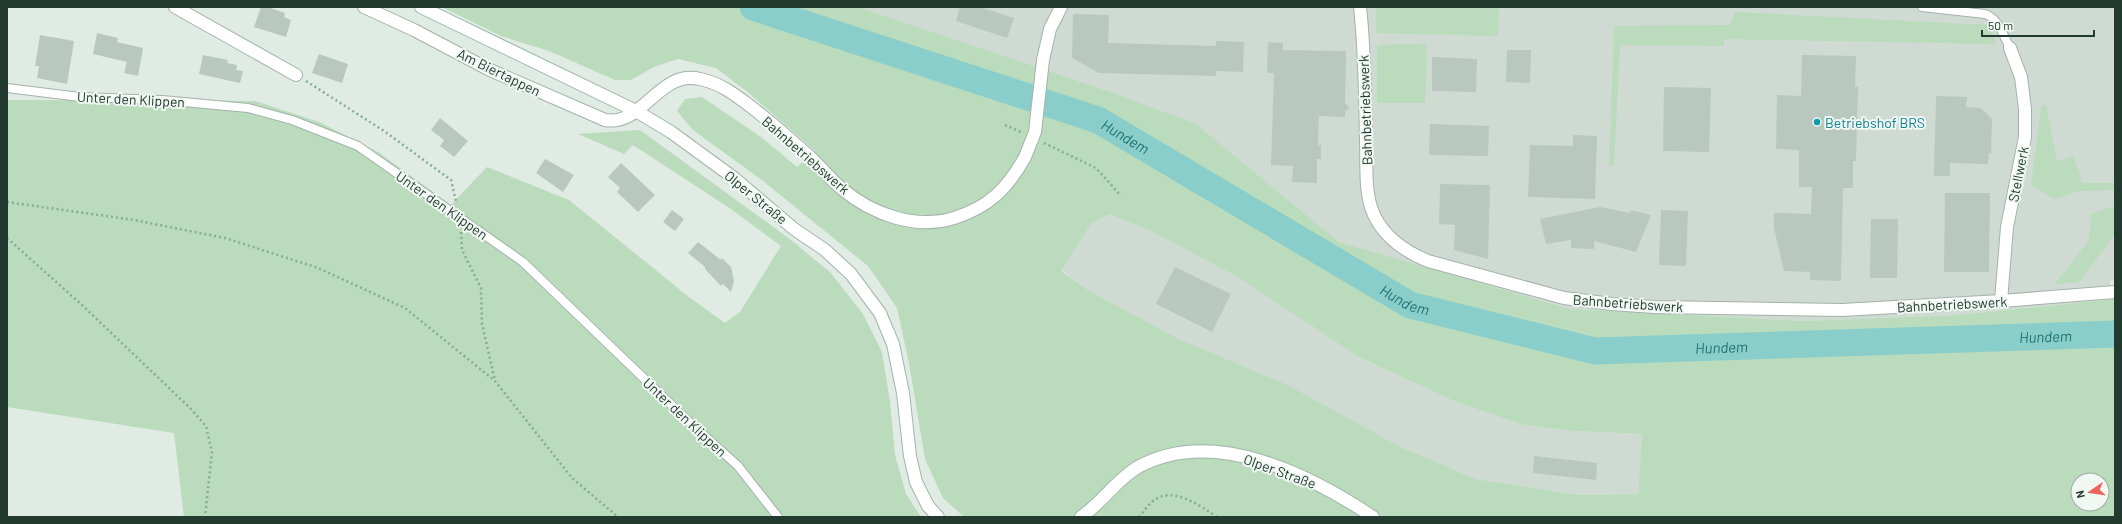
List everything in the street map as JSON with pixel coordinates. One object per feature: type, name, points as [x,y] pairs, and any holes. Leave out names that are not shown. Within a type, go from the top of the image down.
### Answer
[{"type":"street","points":[[176,7],[296,75]]},
{"type":"street","name":"Am Biertappen","points":[[364,7],[414,30],[490,70],[605,120],[619,121],[636,111]]},
{"type":"street","name":"Olper Straße","points":[[422,7],[636,111],[671,132],[734,178],[794,229],[825,250],[851,274],[871,300],[887,327],[898,364],[910,456],[916,482],[928,506],[938,517]]},
{"type":"street","name":"Bahnbetriebswerk","points":[[636,111],[667,84],[679,79],[698,78],[715,83],[727,89],[772,123],[842,189],[867,205],[887,216],[912,222],[943,221],[969,213],[995,197],[1012,180],[1025,157],[1035,132],[1043,60],[1050,29],[1061,7]]},
{"type":"street","name":"Bahnbetriebswerk","points":[[1360,7],[1370,206],[1382,229],[1395,243],[1412,254],[1448,267],[1564,298],[1612,304],[1842,310],[2001,301],[2115,292]]},
{"type":"street","name":"Stellwerk","points":[[2001,301],[2007,227],[2025,137],[2026,109],[2021,77],[2010,48]]},
{"type":"street","name":"Olper Straße","points":[[1081,517],[1124,477],[1149,462],[1173,454],[1210,452],[1261,461],[1291,472],[1342,496],[1373,517]]},
{"type":"lane","points":[[1922,7],[1992,16],[2010,48]]},
{"type":"lane","name":"Unter den Klippen","points":[[7,88],[80,97],[162,100],[248,108],[292,120],[358,146],[524,262],[685,418],[738,466],[778,517]]},
{"type":"path","points":[[296,75],[384,131],[451,180],[460,217],[462,250],[481,288],[482,324],[496,381]]},
{"type":"path","points":[[1005,125],[1026,134]]},
{"type":"path","points":[[1040,141],[1096,168],[1121,196]]},
{"type":"path","points":[[7,202],[134,220],[225,238],[318,268],[405,308],[496,381],[572,478],[618,517]]},
{"type":"path","points":[[7,238],[82,305],[189,407],[206,426],[212,452],[205,517]]},
{"type":"path","points":[[1139,517],[1154,500],[1169,495],[1197,504],[1217,517]]},
{"type":"shaded area","points":[[859,7],[2115,7],[2115,280],[2110,281],[2112,299],[1957,315],[1805,321],[1570,309],[1339,242],[1195,123],[1111,92]]},
{"type":"shaded area","points":[[1109,214],[1151,231],[1241,279],[1357,356],[1456,402],[1524,425],[1575,431],[1642,434],[1638,494],[1579,495],[1476,479],[1399,446],[1288,385],[1179,339],[1091,292],[1061,270],[1091,224]]},
{"type":"green space","points":[[442,7],[859,7],[1111,92],[1195,123],[1339,242],[1570,309],[1805,321],[1957,315],[2115,299],[2115,517],[964,517],[943,498],[925,459],[909,363],[897,308],[868,266],[763,181],[693,130],[677,111],[685,99],[702,97],[761,137],[797,167],[815,151],[750,94],[716,68],[678,59],[654,67],[631,80],[615,80],[549,51],[501,36]],"holes":[[[1109,214],[1151,231],[1241,279],[1357,356],[1456,402],[1524,425],[1575,431],[1642,434],[1638,494],[1579,495],[1476,479],[1399,446],[1288,385],[1179,339],[1091,292],[1061,271],[1091,224]]]},
{"type":"green space","points":[[1376,7],[1499,8],[1498,36],[1376,33]]},
{"type":"green space","points":[[1735,12],[1989,25],[1996,44],[1724,39],[1724,46],[1620,45],[1614,165],[1609,165],[1614,26],[1730,25]]},
{"type":"green space","points":[[1427,44],[1425,103],[1377,103],[1377,45]]},
{"type":"green space","points":[[7,100],[255,101],[319,122],[378,152],[451,205],[487,167],[569,200],[689,297],[725,323],[740,312],[781,246],[731,209],[633,145],[624,154],[578,134],[640,130],[787,237],[830,272],[863,314],[882,352],[890,402],[895,455],[906,494],[921,517],[184,517],[174,433],[7,407]]},
{"type":"green space","points":[[2046,105],[2057,161],[2074,156],[2082,183],[2115,183],[2115,190],[2080,191],[2054,199],[2031,185],[2041,106]]},
{"type":"green space","points":[[2115,206],[2115,234],[2079,282],[2055,284],[2089,240],[2091,214]]},
{"type":"building","points":[[261,7],[267,7],[285,13],[284,17],[291,20],[286,37],[254,27]]},
{"type":"building","points":[[960,7],[980,7],[1014,18],[1007,38],[956,21]]},
{"type":"building","points":[[1073,14],[1109,15],[1108,43],[1216,46],[1216,41],[1244,42],[1243,72],[1216,71],[1216,76],[1099,73],[1072,58]]},
{"type":"building","points":[[97,33],[118,38],[117,42],[143,48],[138,76],[124,73],[127,62],[93,54]]},
{"type":"building","points":[[40,35],[74,41],[67,84],[37,78],[39,66],[35,66]]},
{"type":"building","points":[[1268,42],[1283,43],[1283,50],[1346,51],[1345,103],[1350,108],[1345,111],[1345,117],[1319,116],[1318,145],[1321,145],[1321,159],[1317,159],[1317,183],[1292,182],[1293,166],[1271,165],[1274,73],[1267,73]]},
{"type":"building","points":[[1507,50],[1531,50],[1530,83],[1506,82]]},
{"type":"building","points":[[319,54],[348,64],[342,83],[312,73]]},
{"type":"building","points":[[203,55],[228,60],[227,63],[237,65],[236,70],[243,71],[240,83],[199,74]]},
{"type":"building","name":"Betriebshof BRS","points":[[1802,55],[1856,56],[1855,87],[1858,87],[1856,161],[1853,161],[1853,188],[1843,188],[1841,281],[1810,280],[1810,272],[1784,271],[1774,228],[1774,213],[1811,214],[1812,187],[1799,187],[1799,150],[1776,149],[1777,95],[1801,96]]},
{"type":"building","points":[[1432,57],[1477,59],[1476,92],[1432,91]]},
{"type":"building","points":[[1664,87],[1711,88],[1709,152],[1663,151]]},
{"type":"building","points":[[1936,96],[1967,97],[1966,107],[1981,108],[1992,119],[1991,153],[1989,153],[1988,164],[1950,163],[1950,176],[1934,176]]},
{"type":"building","points":[[440,118],[468,141],[454,157],[440,146],[444,140],[431,130]]},
{"type":"building","points":[[1430,124],[1489,126],[1488,156],[1429,155]]},
{"type":"building","points":[[1573,135],[1597,136],[1595,199],[1528,197],[1530,145],[1573,146]]},
{"type":"building","points":[[545,159],[574,175],[563,192],[536,173]]},
{"type":"building","points":[[621,163],[655,195],[638,212],[617,192],[620,188],[608,177]]},
{"type":"building","points":[[1440,184],[1490,185],[1488,259],[1454,250],[1455,225],[1439,224]]},
{"type":"building","points":[[1945,193],[1990,193],[1989,272],[1944,272]]},
{"type":"building","points":[[1600,207],[1630,213],[1631,210],[1651,215],[1636,252],[1594,241],[1594,249],[1571,248],[1571,240],[1546,244],[1540,219]]},
{"type":"building","points":[[672,210],[684,219],[675,231],[663,222]]},
{"type":"building","points":[[1661,210],[1688,211],[1686,266],[1659,265]]},
{"type":"building","points":[[1871,219],[1898,219],[1897,278],[1870,278]]},
{"type":"building","points":[[698,242],[721,260],[722,258],[731,267],[734,281],[731,292],[723,284],[721,286],[705,269],[705,267],[688,253]]},
{"type":"building","points":[[1175,267],[1231,294],[1212,332],[1156,304]]},
{"type":"building","points":[[1534,456],[1597,463],[1596,480],[1533,473]]},
{"type":"waterway","name":"Hundem","points":[[753,7],[1098,120],[1410,305],[1595,351],[2115,334]]},
{"type":"place","name":"Betriebshof BRS","points":[[1817,122]]}]
